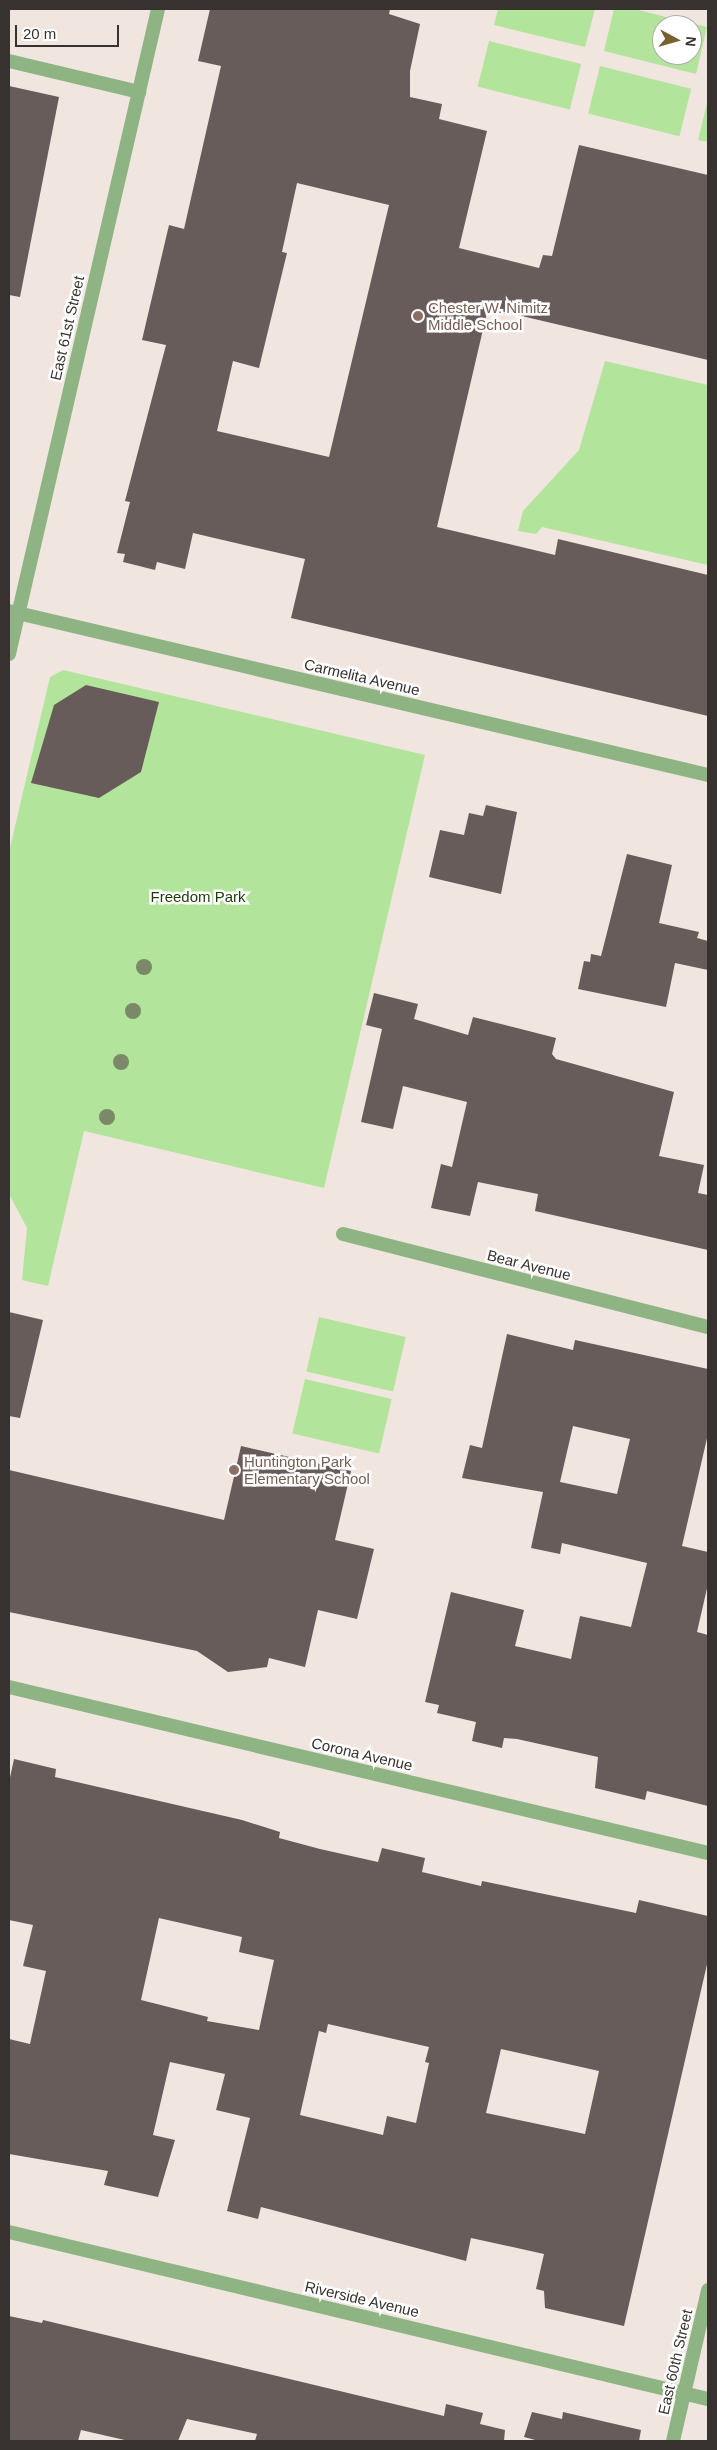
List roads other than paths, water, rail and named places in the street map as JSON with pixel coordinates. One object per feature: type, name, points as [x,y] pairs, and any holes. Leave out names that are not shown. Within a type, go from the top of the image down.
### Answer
[{"type":"street","name":"East 61st Street","points":[[9,654],[13,612],[158,9]]},
{"type":"street","points":[[9,61],[138,92]]},
{"type":"street","name":"Carmelita Avenue","points":[[13,612],[708,775]]},
{"type":"street","name":"Bear Avenue","points":[[343,1234],[708,1327]]},
{"type":"street","name":"Corona Avenue","points":[[9,1686],[708,1853]]},
{"type":"street","name":"Riverside Avenue","points":[[9,2232],[708,2399]]},
{"type":"street","name":"East 60th Street","points":[[674,2441],[708,2290]]},
{"type":"place","name":"Chester W. Nimitz Middle School","points":[[418,316]]},
{"type":"place","name":"Huntington Park Elementary School","points":[[234,1470]]},
{"type":"park label","name":"Freedom Park","points":[[198,897]]}]
